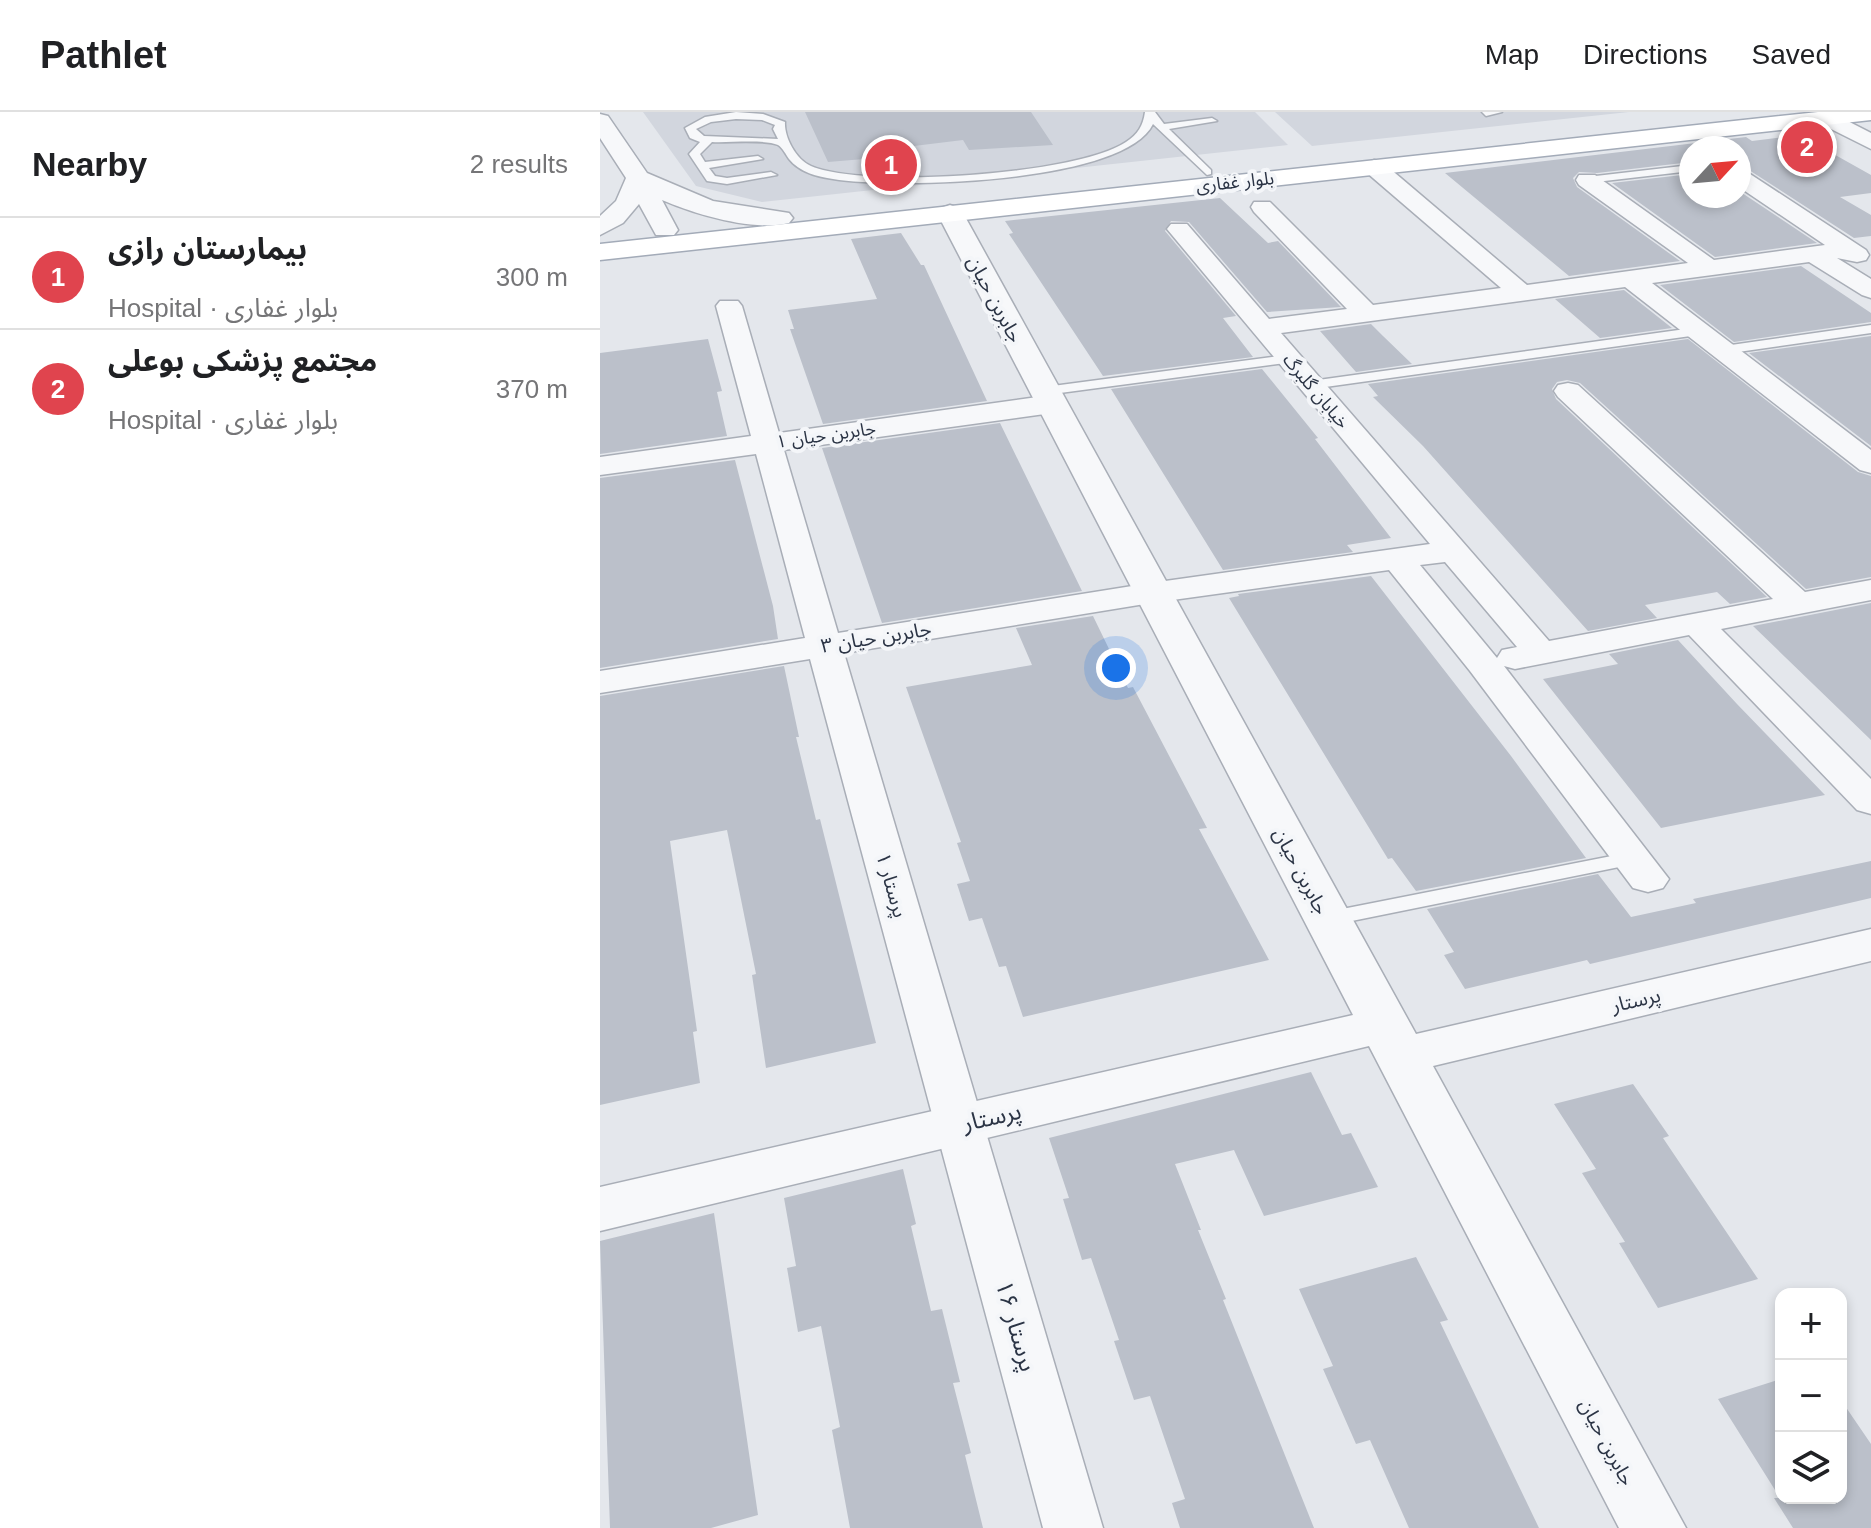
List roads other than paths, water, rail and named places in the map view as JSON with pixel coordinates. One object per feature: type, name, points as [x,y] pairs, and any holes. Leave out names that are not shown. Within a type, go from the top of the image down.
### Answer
[{"type":"main road","name":"بلوار غفاری","points":[[600,237],[1763,112]]},
{"type":"main road","name":"بلوار غفاری","points":[[600,252],[1871,113]]},
{"type":"street","points":[[1827,118],[1871,142]]},
{"type":"street","points":[[602,126],[638,178],[665,230]]},
{"type":"street","points":[[1385,166],[1532,292]]},
{"type":"street","points":[[638,178],[673,198],[704,209],[729,215],[780,218]]},
{"type":"street","points":[[600,227],[624,211],[633,198],[638,178]]},
{"type":"street","points":[[1587,180],[1710,268]]},
{"type":"street","points":[[1751,185],[1848,249],[1866,276]]},
{"type":"street","points":[[1262,207],[1367,314]]},
{"type":"street","name":"جابربن حیان","points":[[950,213],[1653,1528]]},
{"type":"street","points":[[1179,229],[1262,328]]},
{"type":"street","name":"خیابان گلبرگ","points":[[1262,328],[1848,249]]},
{"type":"street","points":[[1814,254],[1866,276]]},
{"type":"street","points":[[1631,279],[1871,464]]},
{"type":"street","name":"پرستار ۱","points":[[729,306],[960,1125]]},
{"type":"street","name":"خیابان گلبرگ","points":[[1262,328],[1541,653]]},
{"type":"street","points":[[1568,391],[1798,604]]},
{"type":"street","name":"جابربن حیان ۱","points":[[600,466],[768,443],[1048,398]]},
{"type":"street","name":"جابربن حیان ۳","points":[[600,682],[1151,593],[1451,551]]},
{"type":"street","points":[[1398,560],[1483,663],[1640,868]]},
{"type":"street","points":[[1483,663],[1871,590]]},
{"type":"street","points":[[1696,623],[1871,802]]},
{"type":"street","name":"پرستار","points":[[600,1209],[960,1125],[1869,948]]},
{"type":"street","name":"پرستار ۱۶","points":[[960,1125],[1073,1528]]},
{"type":"lane","points":[[1162,127],[1216,125],[1203,112]]},
{"type":"lane","points":[[744,140],[778,129],[781,124],[778,119],[759,113],[715,116],[690,128],[694,136],[708,140],[785,144]]},
{"type":"lane","points":[[778,129],[785,144],[805,168],[821,173],[870,180],[938,178],[1092,160],[1117,152],[1140,136],[1151,114],[1207,172]]},
{"type":"lane","points":[[708,140],[694,154],[711,179],[718,181],[771,175]]},
{"type":"lane","points":[[702,166],[758,159]]},
{"type":"lane","points":[[1587,180],[1679,169]]},
{"type":"lane","points":[[1724,350],[1871,329]]},
{"type":"lane","points":[[1311,385],[1700,331]]},
{"type":"lane","points":[[1048,398],[1165,375],[1288,359]]},
{"type":"lane","points":[[1327,919],[1640,868]]},
{"type":"place","name":"مجتمع پزشکی بوعلی","points":[[1807,147]]},
{"type":"place","name":"بیمارستان رازی","points":[[891,165]]}]
